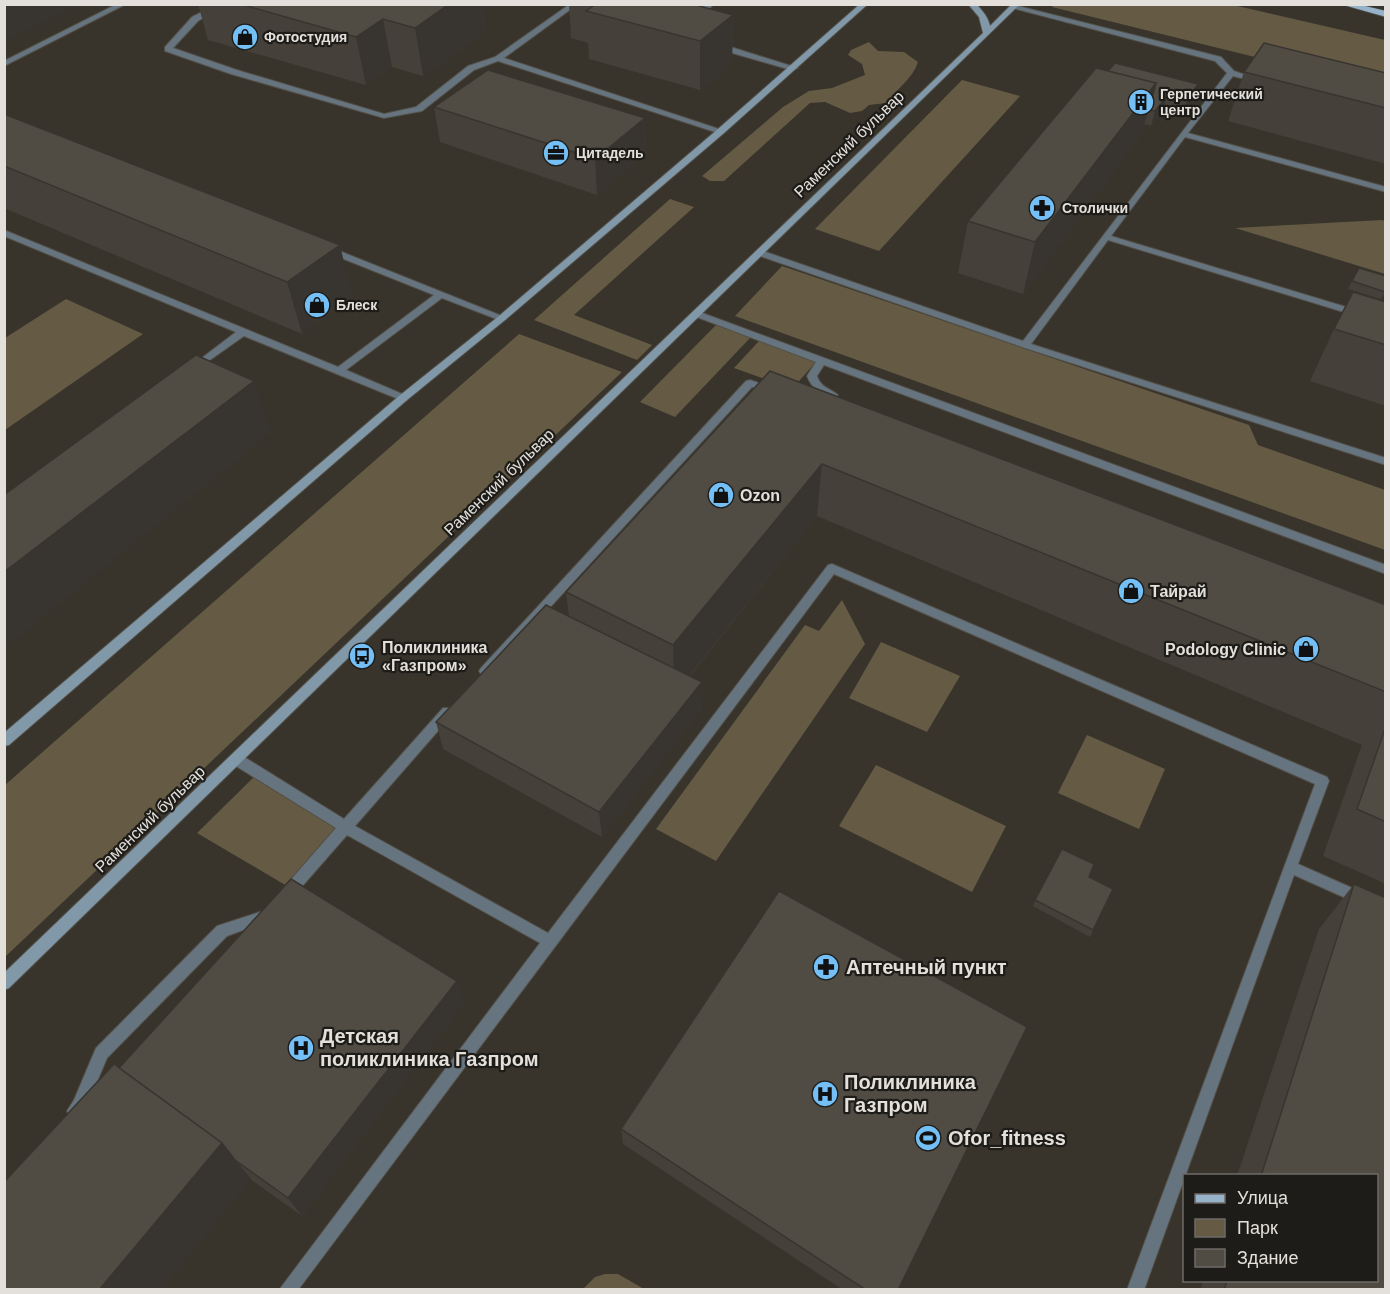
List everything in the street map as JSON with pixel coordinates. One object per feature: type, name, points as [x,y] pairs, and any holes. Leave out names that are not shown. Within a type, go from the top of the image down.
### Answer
[{"type":"main road","points":[[1344,4],[1386,14]]},
{"type":"street","points":[[4,741],[403,398],[502,318],[721,131],[865,4]]},
{"type":"street","points":[[971,4],[981,12],[987,25],[986,33]]},
{"type":"street","name":"Раменский бульвар","points":[[4,983],[1016,6]]},
{"type":"lane","points":[[4,64],[123,4]]},
{"type":"lane","points":[[224,4],[195,20],[168,50],[384,116],[419,110],[471,68],[498,59],[576,4]]},
{"type":"lane","points":[[683,27],[711,4]]},
{"type":"lane","points":[[1016,6],[1218,59],[1231,73],[1264,82]]},
{"type":"lane","points":[[705,43],[794,68]]},
{"type":"lane","points":[[498,59],[721,131]]},
{"type":"lane","points":[[1025,345],[1231,73]]},
{"type":"lane","points":[[1183,134],[1386,190]]},
{"type":"lane","points":[[4,234],[403,398]]},
{"type":"lane","points":[[1106,237],[1386,322]]},
{"type":"lane","points":[[323,247],[502,318]]},
{"type":"lane","points":[[760,253],[1025,345],[1386,462]]},
{"type":"lane","points":[[339,371],[441,294]]},
{"type":"lane","points":[[697,314],[1386,570]]},
{"type":"lane","points":[[186,374],[243,332]]},
{"type":"lane","points":[[822,360],[812,376],[814,384],[822,391],[844,400]]},
{"type":"lane","points":[[476,680],[750,383],[782,395]]},
{"type":"lane","points":[[287,1290],[832,568],[1322,781],[1135,1290]]},
{"type":"lane","points":[[65,1123],[80,1106],[101,1053],[222,931],[270,915],[453,705]]},
{"type":"lane","points":[[236,759],[345,827],[550,941]]},
{"type":"lane","points":[[1290,867],[1386,910]]},
{"type":"green space","points":[[1054,4],[1233,5],[1385,40],[1385,89],[1052,7]]},
{"type":"green space","points":[[869,42],[878,51],[904,52],[918,62],[909,78],[886,103],[869,105],[862,111],[850,113],[825,102],[810,103],[724,181],[710,181],[702,176],[783,107],[809,91],[832,88],[865,75],[862,64],[848,55],[851,50]]},
{"type":"green space","points":[[962,80],[1020,96],[879,251],[815,229]]},
{"type":"green space","points":[[670,199],[694,207],[574,315],[652,345],[637,360],[534,320]]},
{"type":"green space","points":[[1385,221],[1385,274],[1235,228]]},
{"type":"green space","points":[[782,266],[1249,425],[1258,445],[1385,490],[1385,550],[735,316]]},
{"type":"green space","points":[[66,299],[143,334],[5,430],[5,338]]},
{"type":"green space","points":[[716,325],[751,337],[675,417],[640,402]]},
{"type":"green space","points":[[519,334],[622,372],[5,957],[5,785]]},
{"type":"green space","points":[[759,341],[816,362],[792,389],[734,368]]},
{"type":"green space","points":[[842,600],[865,644],[716,861],[656,829],[805,625],[819,631]]},
{"type":"green space","points":[[881,642],[960,676],[927,732],[849,698]]},
{"type":"green space","points":[[1087,735],[1165,769],[1139,829],[1058,793]]},
{"type":"green space","points":[[876,765],[1006,826],[972,892],[839,826]]},
{"type":"green space","points":[[258,773],[345,827],[292,889],[197,833]]},
{"type":"green space","points":[[618,1274],[644,1289],[583,1289],[595,1277]]},
{"type":"building","points":[[240,4],[449,4],[415,28],[383,19],[356,37]]},
{"type":"building","points":[[596,4],[692,4],[733,15],[700,41],[586,11]]},
{"type":"building","points":[[1264,43],[1386,73],[1386,108],[1244,72]]},
{"type":"building","points":[[1115,63],[1198,84],[1187,100],[1168,95],[1155,111],[1149,110],[1156,83],[1108,71]]},
{"type":"building","points":[[1096,68],[1156,83],[1035,242],[968,221]]},
{"type":"building","points":[[488,70],[645,118],[595,159],[434,107]]},
{"type":"building","points":[[4,114],[340,245],[287,282],[4,166]]},
{"type":"building","points":[[1359,268],[1386,276],[1385,292],[1352,281]]},
{"type":"building","points":[[1353,292],[1386,302],[1386,345],[1334,329]]},
{"type":"building","points":[[196,355],[254,381],[4,572],[4,495]]},
{"type":"building","points":[[770,371],[1386,605],[1386,692],[822,464],[673,645],[566,592]]},
{"type":"building","points":[[546,605],[702,682],[599,812],[436,722]]},
{"type":"building","points":[[1386,726],[1386,822],[1357,809]]},
{"type":"building","points":[[1062,849],[1094,864],[1089,877],[1113,889],[1093,930],[1035,900]]},
{"type":"building","name":"Детская поликлиника Газпром","points":[[291,879],[457,981],[288,1198],[235,1160],[222,1143],[119,1068]]},
{"type":"building","points":[[1354,884],[1386,898],[1386,1290],[1224,1290],[1227,1282],[1378,1282],[1378,1174],[1262,1174]]},
{"type":"building","name":"Поликлиника Газпром","points":[[779,891],[1027,1027],[898,1290],[866,1290],[621,1129]]},
{"type":"building","points":[[114,1064],[222,1143],[99,1290],[4,1290],[4,1182]]},
{"type":"place","name":"Фотостудия","points":[[245,37]]},
{"type":"place","name":"Герпетический центр","points":[[1141,102]]},
{"type":"place","name":"Цитадель","points":[[556,153]]},
{"type":"place","name":"Столички","points":[[1042,208]]},
{"type":"place","name":"Блеск","points":[[317,305]]},
{"type":"place","name":"Ozon","points":[[721,495]]},
{"type":"place","name":"Тайрай","points":[[1131,591]]},
{"type":"place","name":"Podology Clinic","points":[[1306,649]]},
{"type":"place","name":"Поликлиника «Газпром»","points":[[362,656]]},
{"type":"place","name":"Аптечный пункт","points":[[826,967]]},
{"type":"place","name":"Детская поликлиника Газпром","points":[[301,1048]]},
{"type":"place","name":"Поликлиника Газпром","points":[[825,1094]]},
{"type":"place","name":"Ofor_fitness","points":[[928,1138]]}]
